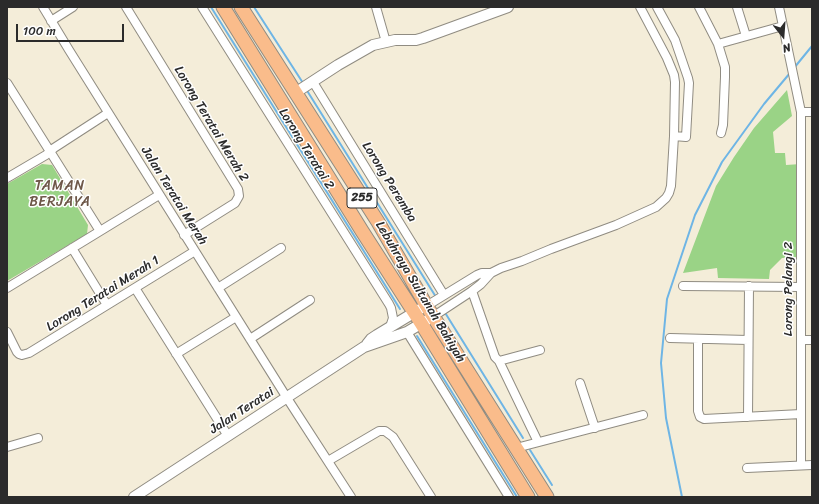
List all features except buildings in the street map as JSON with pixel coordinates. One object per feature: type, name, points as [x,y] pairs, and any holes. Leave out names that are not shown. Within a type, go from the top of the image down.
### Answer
[{"type":"main road","name":"Lebuhraya Sultanah Bahiyah","points":[[223,7],[362,231],[418,318],[528,497]]},
{"type":"main road","name":"Lebuhraya Sultanah Bahiyah","points":[[241,7],[304,87],[378,222],[437,314],[516,448],[547,497]]},
{"type":"street","name":"Jalan Teratai Merah","points":[[43,7],[184,235],[287,398],[352,497]]},
{"type":"street","points":[[51,21],[73,7]]},
{"type":"street","name":"Lorong Teratai Merah 2","points":[[126,7],[238,189],[239,196],[235,203],[184,235]]},
{"type":"street","name":"Lorong Teratai 2","points":[[202,7],[391,308],[393,318],[390,327]]},
{"type":"street","points":[[376,7],[386,42]]},
{"type":"street","points":[[304,87],[372,45],[395,40],[416,40],[508,7]]},
{"type":"street","points":[[418,318],[437,314],[472,291],[491,273],[616,225],[656,207],[666,198],[671,186],[674,136],[674,75],[667,58],[640,7]]},
{"type":"street","points":[[657,7],[675,40],[689,83],[686,137],[674,136]]},
{"type":"street","points":[[699,7],[718,44],[725,67],[723,125],[721,133]]},
{"type":"street","points":[[737,7],[746,36]]},
{"type":"street","name":"Lorong Pelangi 2","points":[[779,7],[801,112],[801,465]]},
{"type":"street","points":[[718,44],[783,26]]},
{"type":"street","points":[[7,83],[100,232]]},
{"type":"street","name":"Lorong Peremba","points":[[304,87],[443,296]]},
{"type":"street","points":[[7,101],[15,95]]},
{"type":"street","points":[[801,112],[812,112]]},
{"type":"street","points":[[7,178],[46,155],[54,148],[108,114]]},
{"type":"street","points":[[7,288],[159,195]]},
{"type":"street","points":[[72,248],[107,305]]},
{"type":"street","points":[[218,288],[281,248]]},
{"type":"street","name":"Lorong Teratai Merah 1","points":[[7,332],[17,352],[20,354],[29,353],[195,251]]},
{"type":"street","points":[[418,318],[430,303],[477,275],[482,273],[491,273]]},
{"type":"street","points":[[683,286],[801,287]]},
{"type":"street","points":[[748,417],[749,286]]},
{"type":"street","points":[[135,288],[228,436]]},
{"type":"street","points":[[472,291],[495,357],[499,361],[538,442]]},
{"type":"street","points":[[250,339],[310,300]]},
{"type":"street","points":[[176,354],[236,317]]},
{"type":"street","name":"Jalan Teratai","points":[[364,347],[370,340],[390,327],[418,318]]},
{"type":"street","name":"Jalan Teratai","points":[[134,497],[364,347],[407,332],[418,318]]},
{"type":"street","points":[[407,332],[509,497]]},
{"type":"street","points":[[670,338],[748,340]]},
{"type":"street","points":[[698,339],[698,411],[700,417],[704,419],[801,414]]},
{"type":"street","points":[[801,340],[812,340]]},
{"type":"street","points":[[499,361],[540,350]]},
{"type":"street","points":[[580,383],[595,428]]},
{"type":"street","points":[[516,448],[643,415]]},
{"type":"street","points":[[328,461],[378,431],[385,431],[393,436],[431,497]]},
{"type":"street","points":[[7,447],[38,438]]},
{"type":"street","points":[[747,468],[812,465]]},
{"type":"green space","points":[[787,90],[792,116],[773,132],[775,153],[785,153],[786,165],[801,164],[798,257],[782,258],[770,270],[769,279],[718,278],[717,268],[683,273],[716,186],[754,128]]},
{"type":"green space","points":[[42,164],[52,165],[88,225],[87,234],[7,281],[7,184]]},
{"type":"waterway","points":[[211,7],[400,309]]},
{"type":"waterway","points":[[254,7],[303,83]]},
{"type":"waterway","points":[[794,68],[812,46]]},
{"type":"waterway","points":[[682,497],[666,418],[661,363],[667,299],[695,215],[722,162],[764,104],[790,73]]},
{"type":"waterway","points":[[306,89],[436,297]]},
{"type":"waterway","points":[[444,311],[523,438]]},
{"type":"waterway","points":[[417,336],[517,497]]},
{"type":"waterway","points":[[530,450],[552,485]]},
{"type":"district","name":"TAMAN BERJAYA","points":[[60,194]]}]
